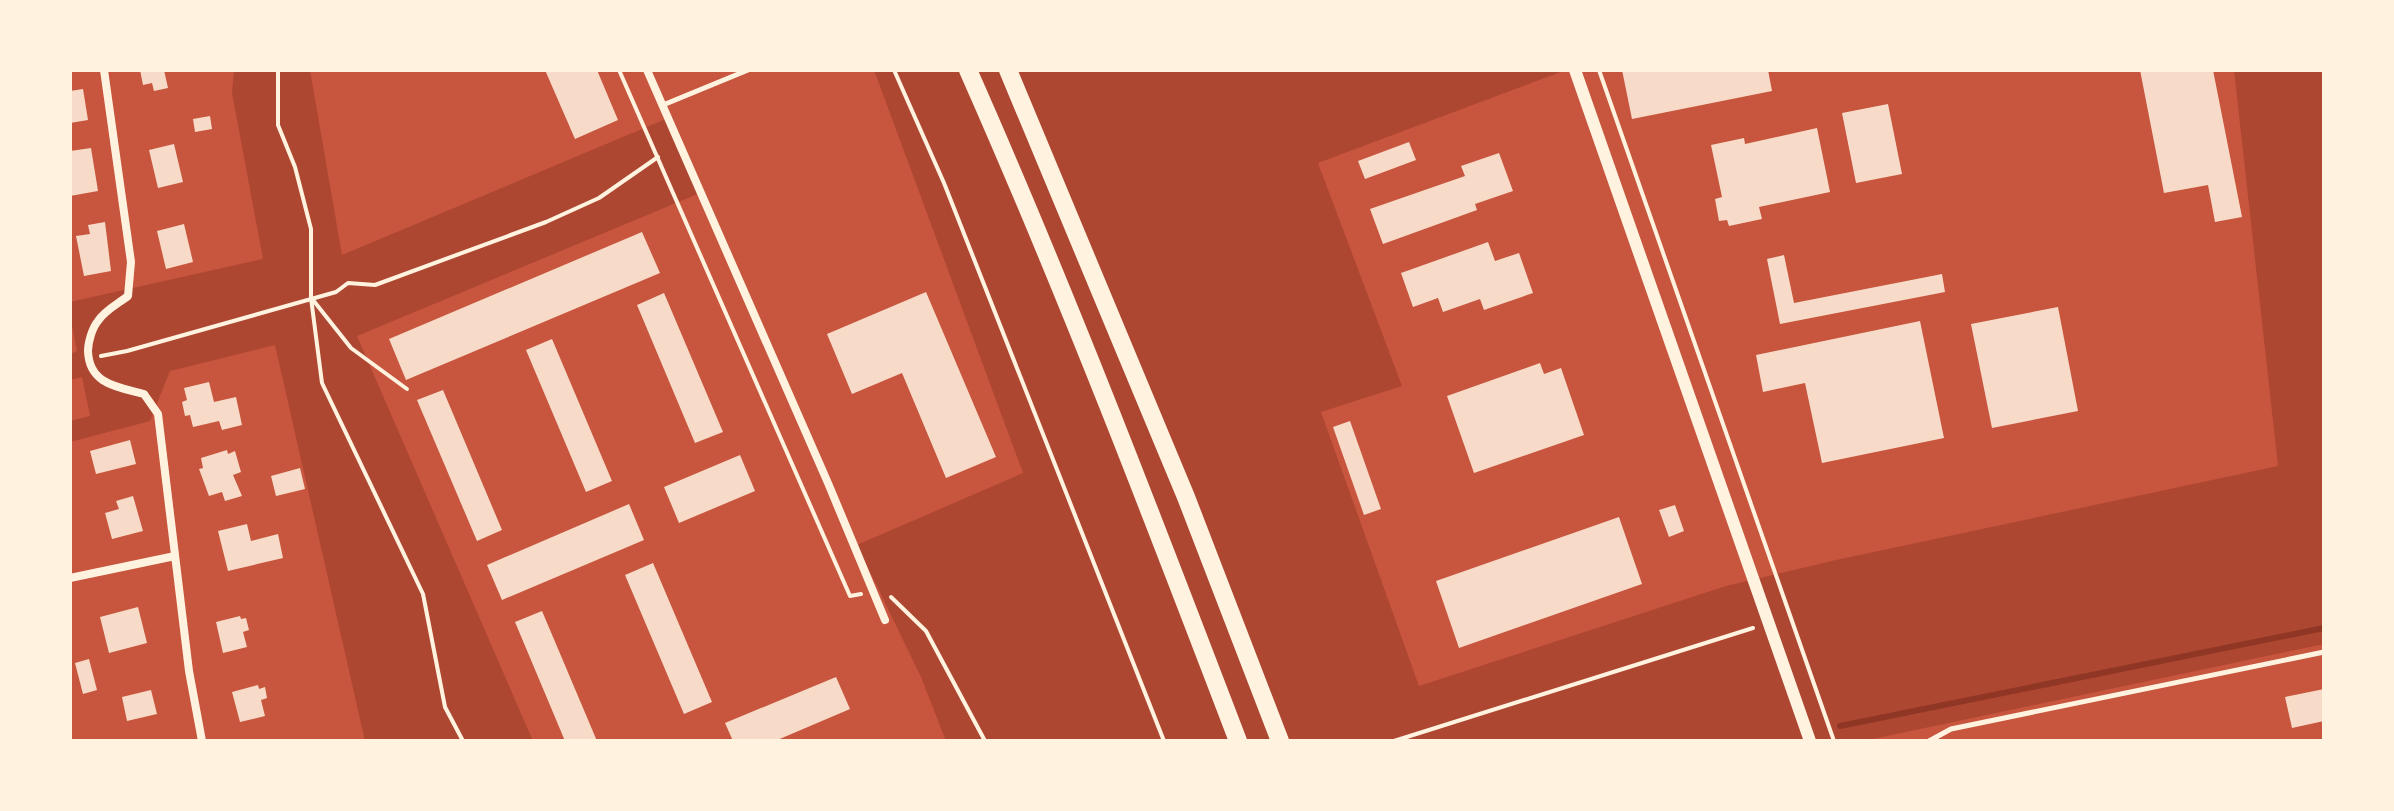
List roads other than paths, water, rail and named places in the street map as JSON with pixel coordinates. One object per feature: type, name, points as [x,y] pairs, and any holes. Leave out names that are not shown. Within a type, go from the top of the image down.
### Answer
[{"type":"highway","points":[[968,70],[1094,370],[1238,741]]},
{"type":"highway","points":[[1008,70],[1186,497],[1280,741]]},
{"type":"street","points":[[104,70],[131,262],[128,296],[98,321],[88,344],[89,366],[96,376],[113,386],[144,394],[158,414],[189,671],[202,741]]},
{"type":"street","points":[[647,70],[885,620]]},
{"type":"street","points":[[1575,70],[1810,741]]},
{"type":"street","points":[[70,578],[175,556]]},
{"type":"lane","points":[[662,106],[748,70]]},
{"type":"lane","points":[[1929,741],[1951,729],[2324,652]]},
{"type":"waterway","points":[[1840,726],[2324,628]]}]
